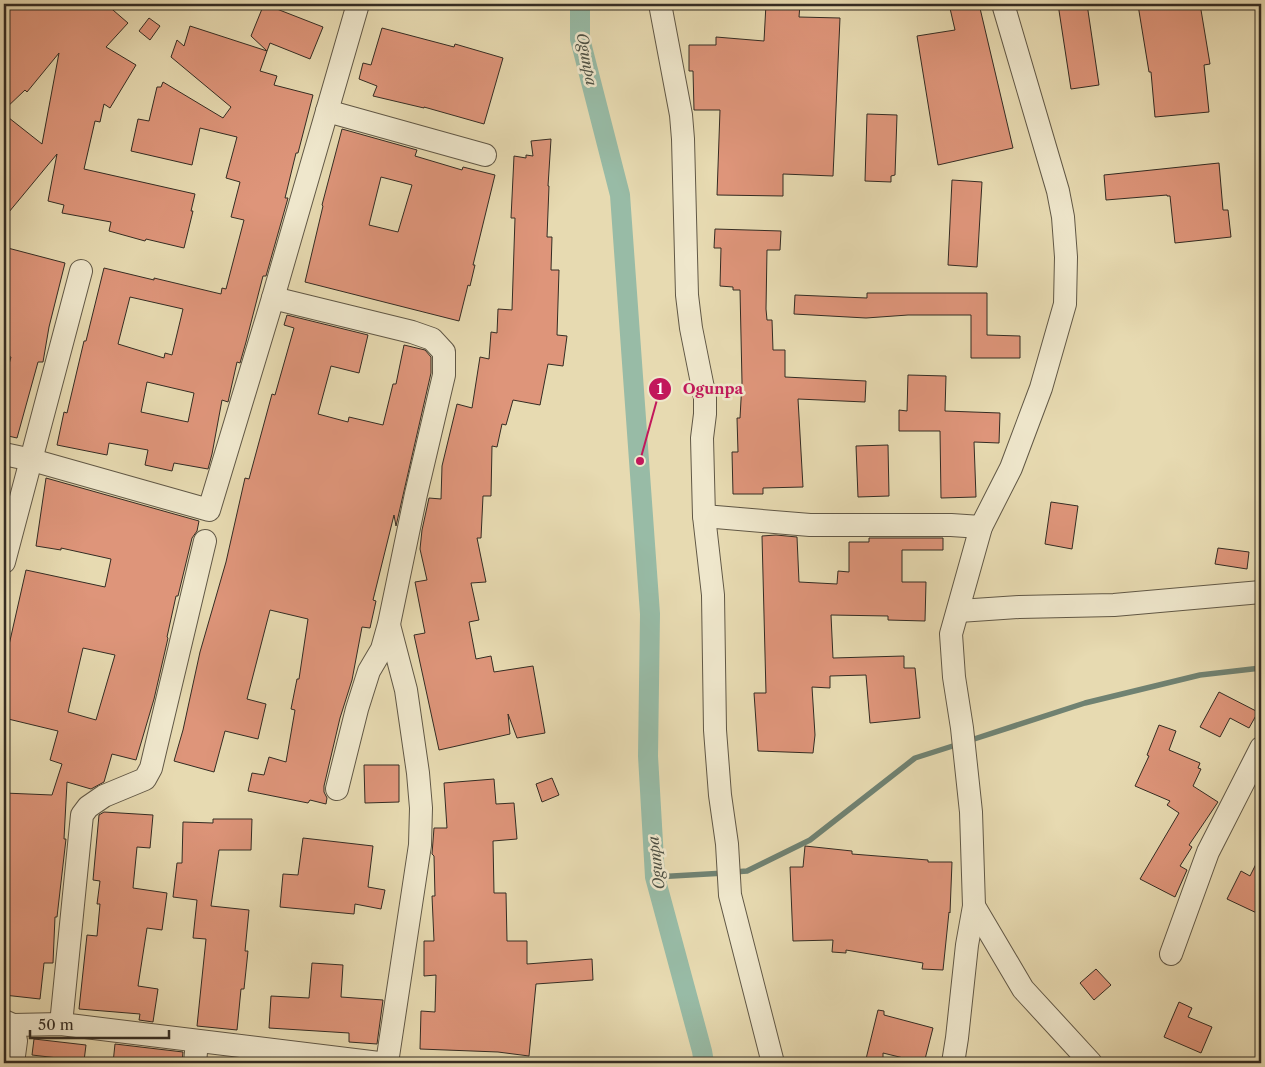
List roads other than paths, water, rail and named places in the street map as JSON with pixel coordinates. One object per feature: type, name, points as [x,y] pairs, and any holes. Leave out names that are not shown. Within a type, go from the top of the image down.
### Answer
[{"type":"street","points":[[4,454],[32,460],[209,510],[273,298],[358,4]]},
{"type":"street","points":[[660,4],[681,116],[687,295],[691,328],[706,398],[706,414],[702,438],[704,516],[713,595],[715,730],[720,795],[727,844],[730,895],[773,1063]]},
{"type":"street","points":[[953,1063],[974,906],[970,812],[962,728],[954,677],[951,634],[981,527],[1011,468],[1042,388],[1064,304],[1066,257],[1063,217],[1058,191],[1003,4]]},
{"type":"street","points":[[327,112],[485,155]]},
{"type":"street","points":[[4,562],[81,271]]},
{"type":"street","points":[[273,298],[412,332],[432,339],[444,352],[444,374],[416,494],[389,624],[382,649],[369,671],[357,709],[337,789]]},
{"type":"street","points":[[704,516],[810,525],[951,525],[981,527]]},
{"type":"street","points":[[61,1024],[82,815],[88,807],[104,796],[145,779],[151,768],[204,541]]},
{"type":"street","points":[[959,611],[1019,607],[1114,605],[1261,592]]},
{"type":"street","points":[[388,1063],[420,846],[421,808],[406,690],[389,624]]},
{"type":"street","points":[[1171,954],[1208,852],[1261,748]]},
{"type":"street","points":[[974,906],[1023,989],[1091,1063]]},
{"type":"street","points":[[13,1063],[16,1042],[8,1023],[61,1024],[379,1063]]},
{"type":"street","points":[[195,1063],[197,1041]]},
{"type":"waterway","name":"Ogunpa","points":[[580,4],[580,39],[620,195],[650,614],[648,756],[655,877],[704,1063]]},
{"type":"waterway","points":[[968,741],[1085,703],[1200,675],[1261,668]]},
{"type":"waterway","points":[[734,872],[747,871],[810,840],[915,758],[959,744]]},
{"type":"waterway","points":[[655,877],[725,873]]},
{"type":"place","name":"Ogunpa","points":[[640,461]]}]
